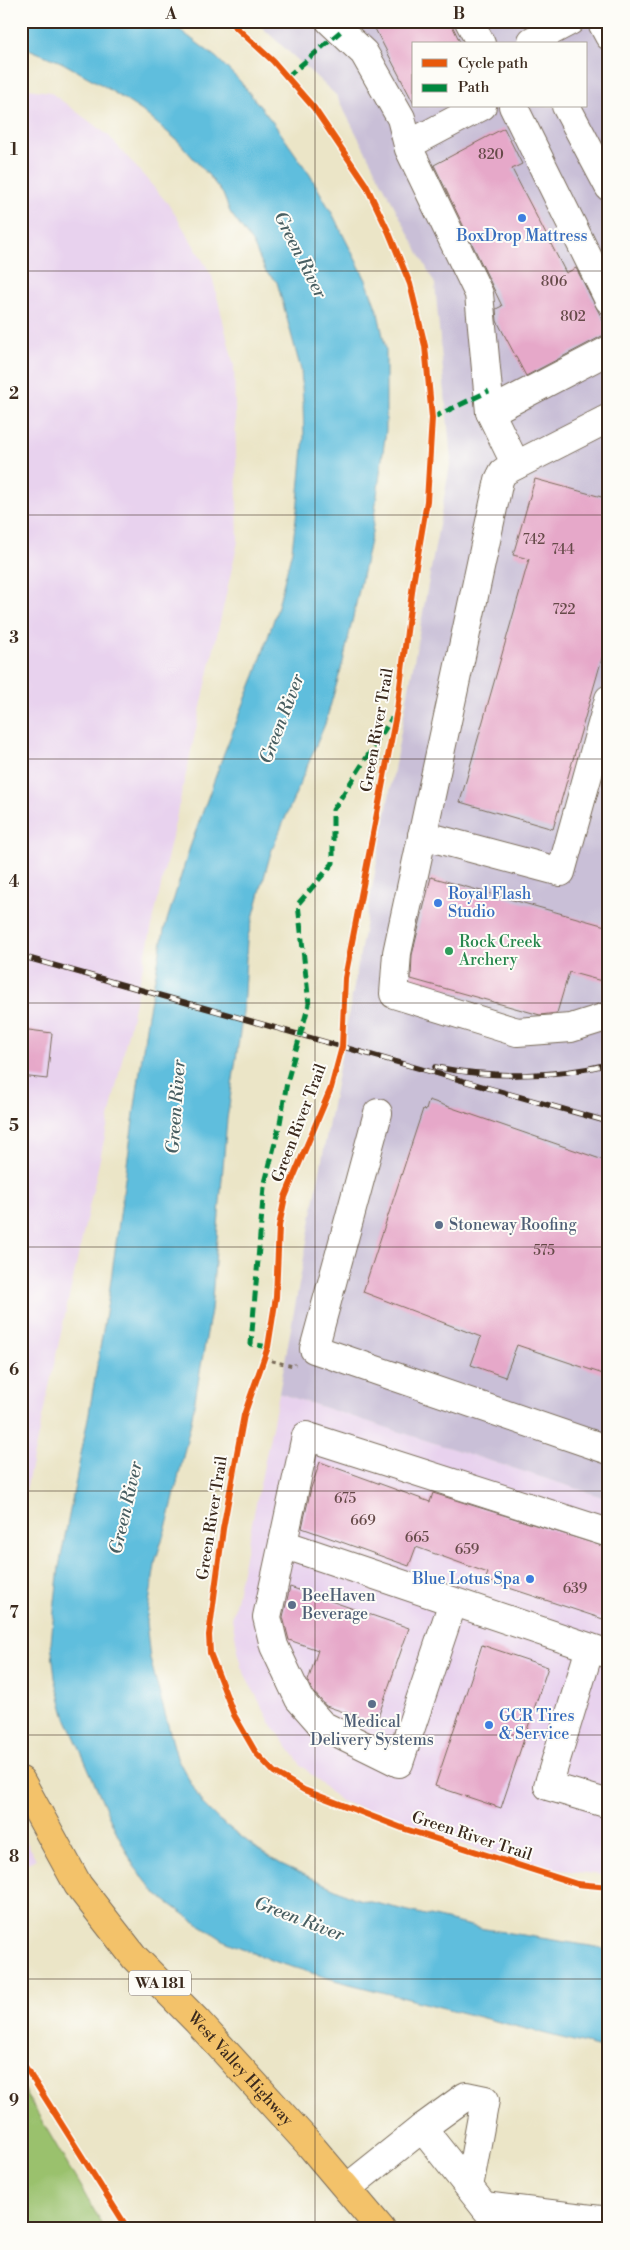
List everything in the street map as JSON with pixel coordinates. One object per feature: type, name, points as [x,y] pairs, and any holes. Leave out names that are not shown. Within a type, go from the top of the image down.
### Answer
[{"type":"main road","name":"West Valley Highway","points":[[21,1782],[78,1885],[124,1943],[197,2021],[347,2188],[381,2229]]},
{"type":"street","points":[[330,21],[364,54],[401,118],[408,145],[480,294],[490,412],[516,465]]},
{"type":"street","points":[[469,21],[480,42]]},
{"type":"street","points":[[530,35],[570,21]]},
{"type":"street","points":[[601,21],[609,36]]},
{"type":"street","points":[[408,145],[478,108]]},
{"type":"street","points":[[514,108],[609,300]]},
{"type":"street","points":[[567,108],[609,187]]},
{"type":"street","points":[[490,412],[609,350]]},
{"type":"street","points":[[609,418],[503,472],[499,480],[397,953],[394,994],[517,1032],[540,1032],[571,1028],[609,1016]]},
{"type":"street","points":[[422,834],[561,872],[609,699]]},
{"type":"street","points":[[378,1113],[314,1349],[609,1450]]},
{"type":"street","points":[[453,1602],[398,1763],[322,1725],[300,1699],[274,1646],[267,1618],[306,1436],[609,1533]]},
{"type":"street","points":[[282,1544],[600,1651],[548,1786],[609,1804]]},
{"type":"street","points":[[347,2188],[422,2128],[466,2096],[485,2100],[477,2197]]},
{"type":"street","points":[[422,2128],[502,2229]]},
{"type":"street","points":[[477,2197],[609,2221]]},
{"type":"path","points":[[261,1367],[265,1356],[293,1366],[314,1349]]},
{"type":"shaded area","points":[[255,21],[609,21],[609,1499],[279,1393],[451,460],[435,284],[336,95]]},
{"type":"shaded area","points":[[21,88],[50,92],[109,136],[170,206],[212,276],[234,366],[238,541],[21,1512]]},
{"type":"shaded area","points":[[279,1393],[609,1499],[609,1876],[522,1865],[340,1801],[301,1765],[270,1722],[241,1667],[232,1619]]},
{"type":"shaded area","points":[[21,1832],[36,1859],[21,1867]]},
{"type":"green space","points":[[21,2085],[105,2229],[21,2229]]},
{"type":"water","name":"Green River","points":[[21,21],[168,21],[217,58],[239,80],[275,125],[310,175],[366,280],[378,313],[386,350],[386,430],[372,532],[343,662],[325,724],[271,852],[247,940],[243,1012],[227,1119],[211,1310],[191,1422],[169,1518],[156,1559],[146,1622],[150,1659],[177,1758],[202,1803],[219,1820],[281,1864],[355,1898],[479,1928],[609,1949],[609,2050],[338,1981],[273,1961],[225,1941],[155,1893],[134,1866],[113,1825],[65,1715],[55,1678],[51,1643],[59,1567],[89,1413],[108,1301],[147,1020],[164,930],[190,847],[224,753],[256,673],[277,610],[292,550],[304,437],[301,370],[277,282],[266,272],[253,244],[230,212],[223,194],[178,141],[142,111],[104,86],[61,62],[21,46]]},
{"type":"building","points":[[371,21],[450,21],[460,42],[412,42],[412,100]]},
{"type":"building","points":[[504,128],[522,164],[512,169],[566,273],[576,268],[609,332],[609,335],[602,336],[526,376],[497,321],[496,309],[502,306],[434,165]]},
{"type":"building","points":[[535,479],[609,499],[609,634],[553,829],[460,802],[529,559],[513,555]]},
{"type":"building","points":[[431,877],[609,927],[609,983],[569,972],[557,1013],[540,1015],[411,979],[412,955]]},
{"type":"building","points":[[21,1029],[52,1033],[47,1079],[21,1076]]},
{"type":"building","points":[[429,1100],[609,1162],[609,1376],[517,1345],[505,1377],[471,1365],[481,1337],[363,1292],[423,1109],[426,1110]]},
{"type":"building","points":[[320,1462],[430,1502],[433,1493],[609,1548],[609,1621],[485,1580],[488,1573],[416,1547],[409,1566],[302,1528],[311,1488]]},
{"type":"building","points":[[290,1587],[409,1628],[376,1723],[326,1706],[312,1690],[308,1681],[318,1650],[289,1640],[283,1617]]},
{"type":"building","points":[[482,1645],[548,1667],[501,1808],[435,1786]]},
{"type":"railway","points":[[21,956],[609,1122]]},
{"type":"railway","points":[[435,1067],[456,1071],[522,1075],[566,1072],[609,1064]]},
{"type":"marked path","points":[[287,77],[341,31]]},
{"type":"marked path","points":[[432,418],[489,391]]},
{"type":"marked path","points":[[268,1347],[251,1344],[264,1187],[280,1123],[287,1082],[309,1004],[298,904],[333,863],[333,810],[392,718]]},
{"type":"cycle path","name":"Green River Trail","points":[[229,21],[273,61],[314,108],[366,185],[389,233],[410,284],[425,346],[432,418],[427,501],[413,584],[397,710],[345,978],[342,1047],[331,1088],[285,1197],[279,1226],[276,1297],[268,1347],[244,1415],[223,1529],[209,1635],[210,1653],[234,1715],[256,1753],[274,1772],[304,1790],[402,1828],[577,1884],[609,1887]]},
{"type":"cycle path","points":[[21,2060],[128,2229]]},
{"type":"place","name":"BoxDrop Mattress","points":[[522,218]]},
{"type":"place","name":"Royal Flash Studio","points":[[438,903]]},
{"type":"place","name":"Rock Creek Archery","points":[[449,951]]},
{"type":"place","name":"Stoneway Roofing","points":[[439,1225]]},
{"type":"place","name":"Blue Lotus Spa","points":[[530,1579]]},
{"type":"place","name":"BeeHaven Beverage","points":[[292,1605]]},
{"type":"place","name":"Medical Delivery Systems","points":[[372,1704]]},
{"type":"place","name":"GCR Tires & Service","points":[[489,1725]]}]
